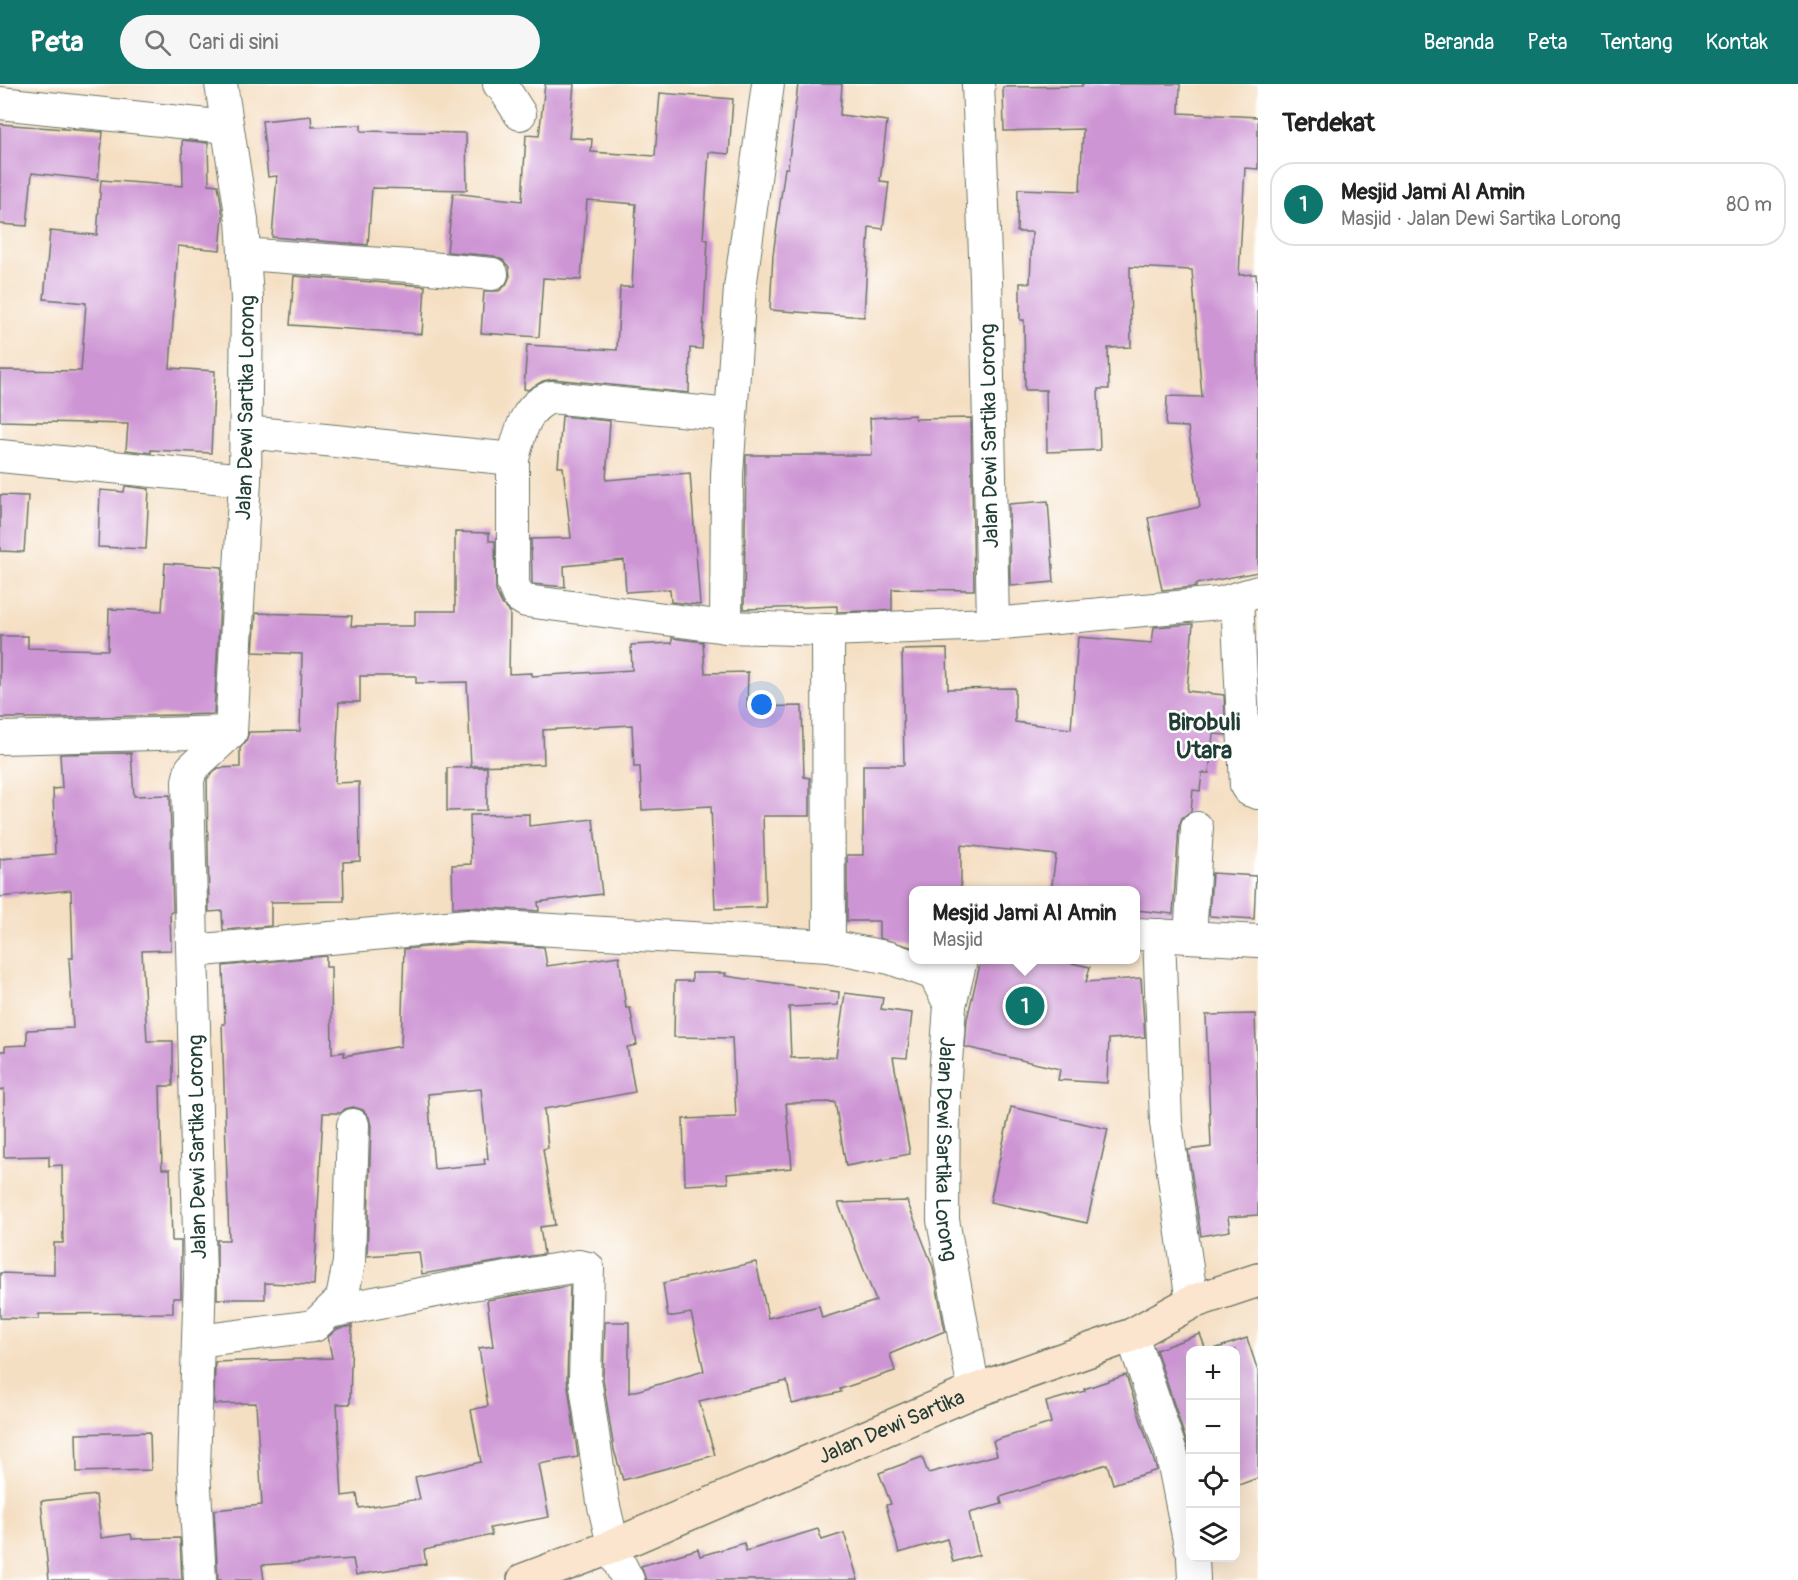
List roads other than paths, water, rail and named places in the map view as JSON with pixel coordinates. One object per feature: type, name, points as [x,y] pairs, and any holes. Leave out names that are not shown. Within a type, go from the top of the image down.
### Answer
[{"type":"main road","name":"Jalan Dewi Sartika","points":[[524,1580],[612,1546],[974,1390],[1132,1335],[1192,1302],[1258,1280]]},
{"type":"street","name":"Jalan Dewi Sartika Lorong","points":[[200,1580],[194,1469],[200,1276],[188,781],[191,769],[231,732],[246,432],[247,299],[242,220],[221,84]]},
{"type":"street","points":[[499,84],[520,114]]},
{"type":"street","points":[[726,627],[727,474],[730,415],[740,288],[768,84]]},
{"type":"street","name":"Jalan Dewi Sartika Lorong","points":[[978,84],[986,279],[993,624]]},
{"type":"street","points":[[0,102],[227,127]]},
{"type":"street","points":[[244,254],[492,274]]},
{"type":"street","points":[[730,415],[551,397],[540,401],[527,415],[513,459],[513,584],[518,596],[526,601],[726,627],[828,630],[993,624],[1220,603],[1247,595],[1246,786],[1249,790],[1258,793]]},
{"type":"street","points":[[246,432],[513,459]]},
{"type":"street","points":[[0,456],[245,480]]},
{"type":"street","points":[[828,630],[829,946]]},
{"type":"street","points":[[0,738],[231,732]]},
{"type":"street","points":[[1190,937],[1197,828]]},
{"type":"street","points":[[193,951],[468,925],[829,946],[890,958],[934,974],[950,1005]]},
{"type":"street","points":[[1192,1302],[1166,1123],[1147,935],[1258,941]]},
{"type":"street","name":"Jalan Dewi Sartika Lorong","points":[[961,964],[950,1005],[944,1091],[943,1220],[974,1390]]},
{"type":"street","points":[[198,1341],[308,1328],[314,1326],[340,1301],[349,1262],[353,1125]]},
{"type":"street","points":[[329,1312],[477,1283],[578,1266],[588,1268],[585,1379],[603,1502],[612,1546],[628,1580]]},
{"type":"street","points":[[1132,1335],[1172,1455],[1186,1522]]},
{"type":"street","points":[[1193,1562],[1194,1580]]},
{"type":"place","name":"Mesjid Jami Al Amin","points":[[1025,1006]]},
{"type":"district","name":"Birobuli Utara","points":[[1204,736]]}]
